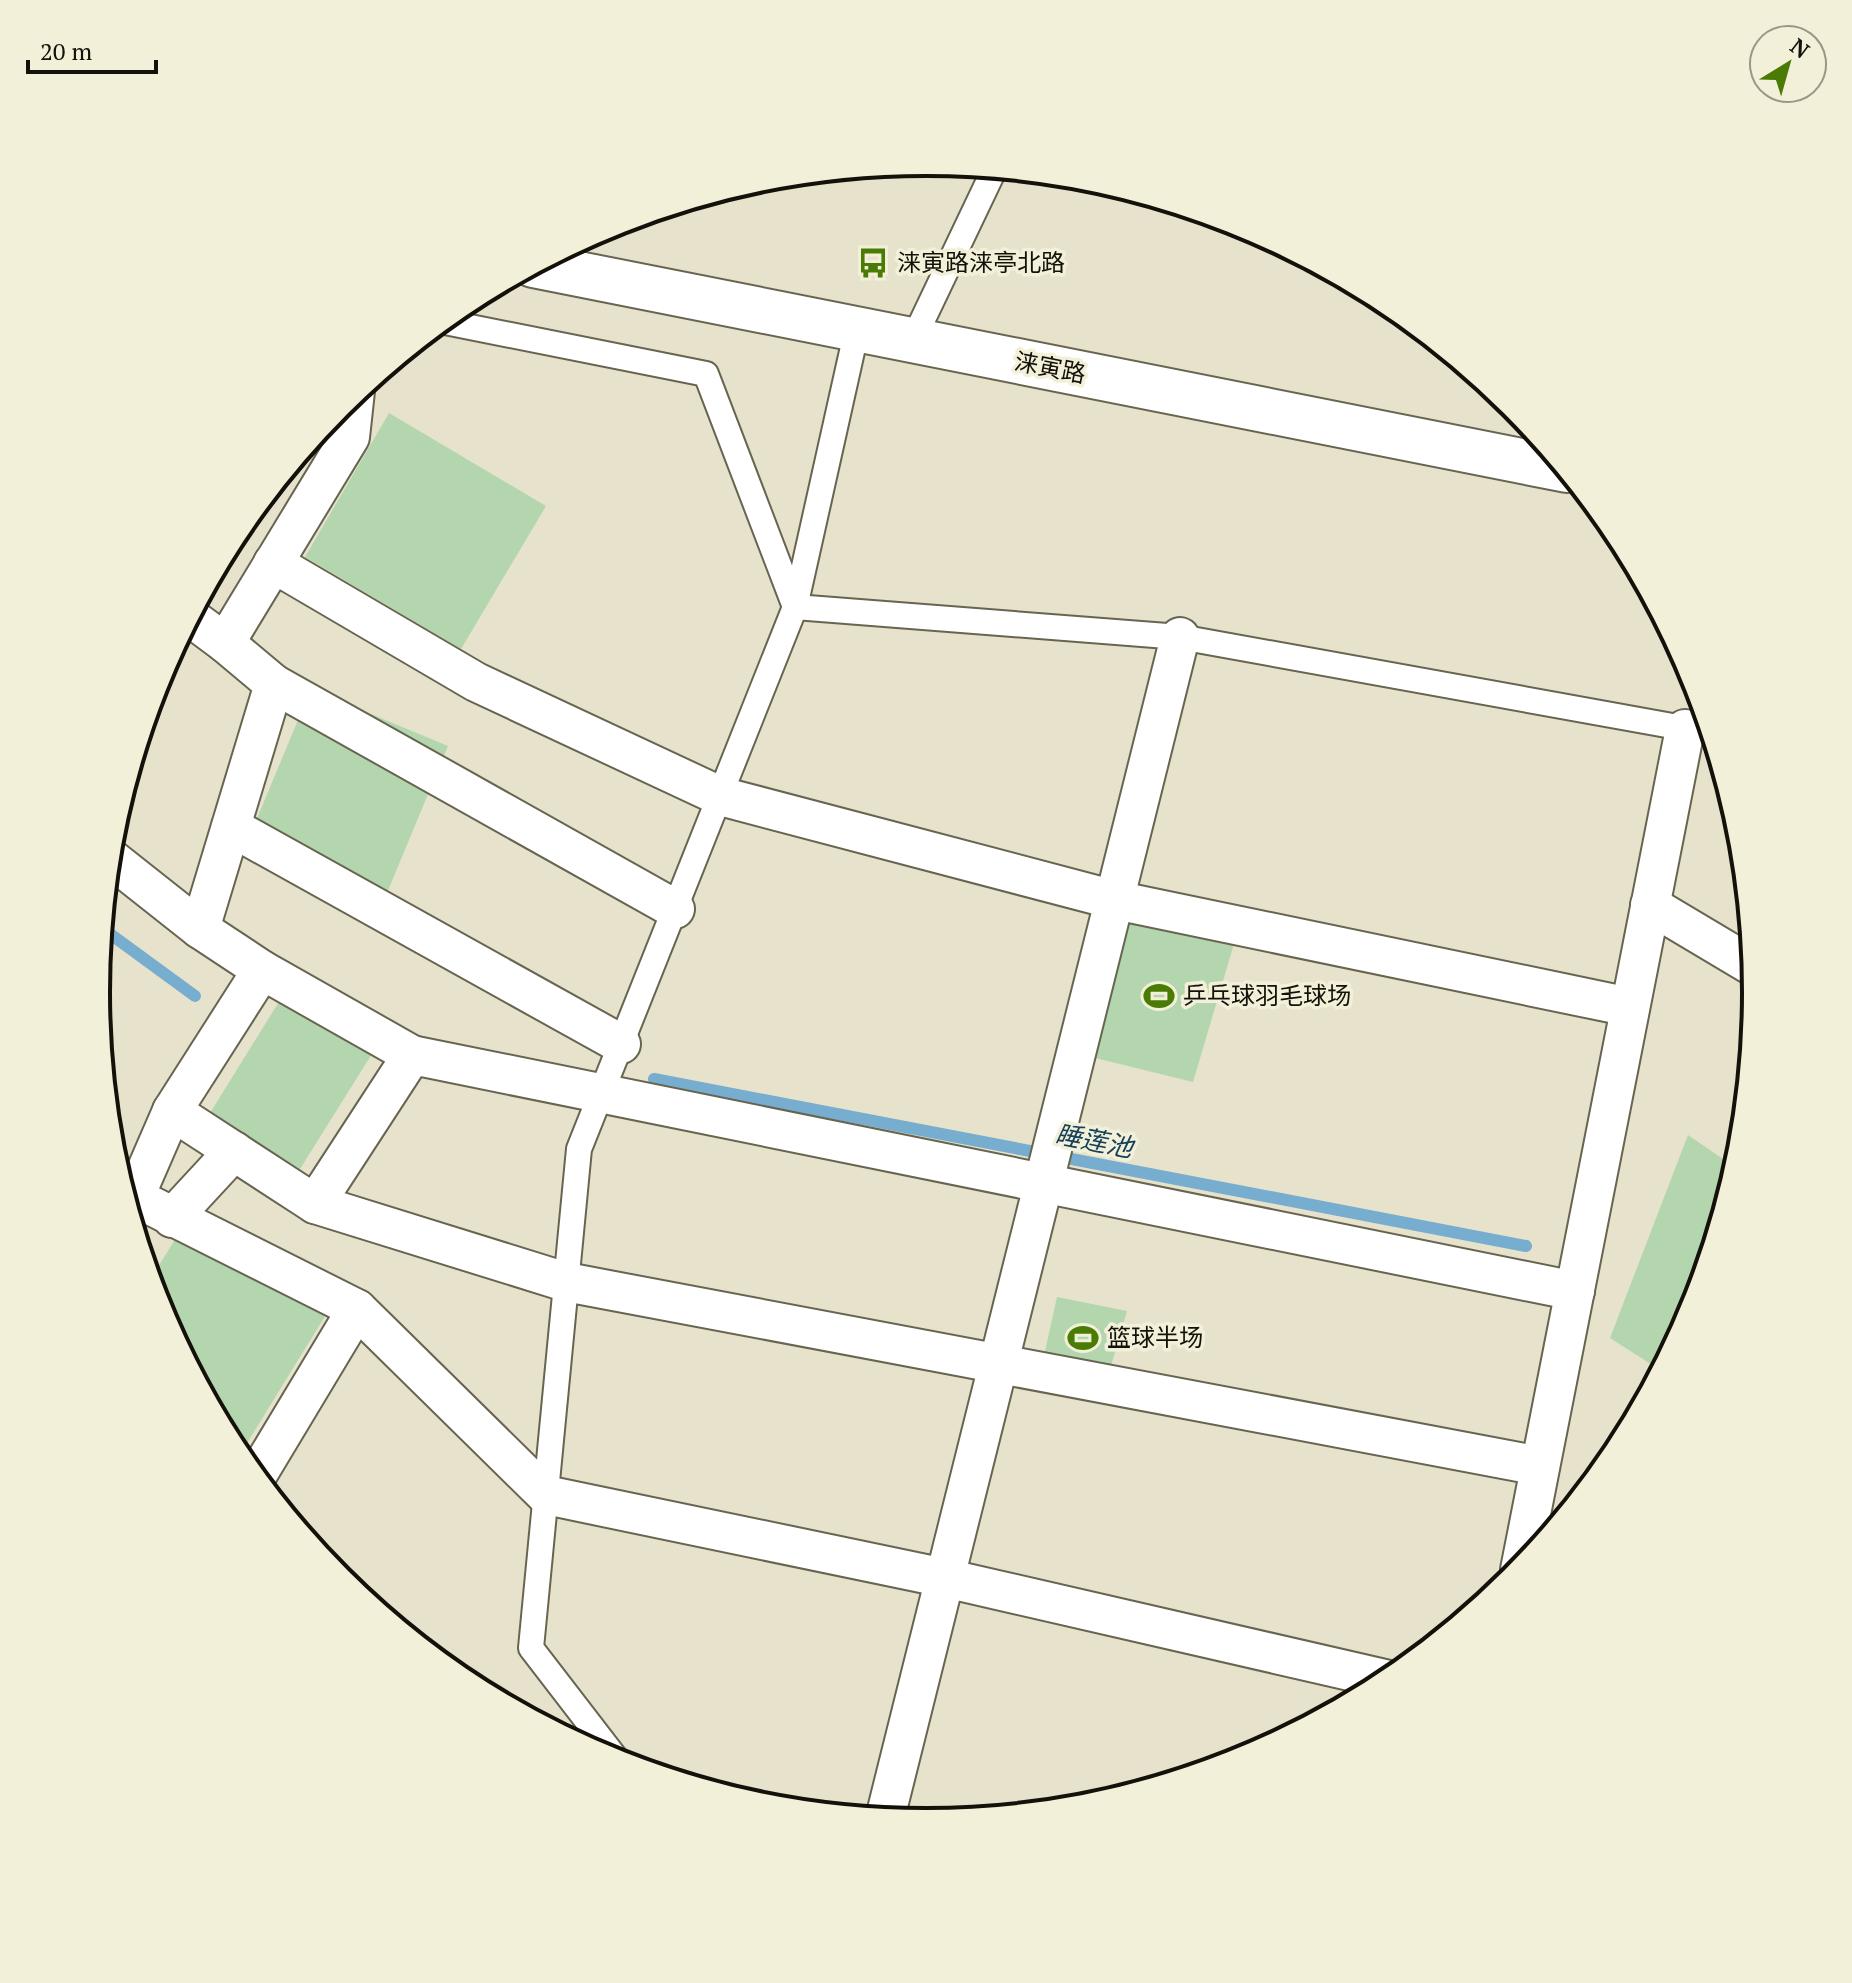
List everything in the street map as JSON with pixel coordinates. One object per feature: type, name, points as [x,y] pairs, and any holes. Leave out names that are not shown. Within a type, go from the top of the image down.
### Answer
[{"type":"street","name":"涞寅路","points":[[549,268],[1551,467]]},
{"type":"street","points":[[225,643],[350,437],[353,411]]},
{"type":"street","points":[[273,563],[476,682],[720,796],[1115,900],[1630,1007]]},
{"type":"street","points":[[198,623],[274,684],[675,909]]},
{"type":"street","points":[[888,1807],[1180,637]]},
{"type":"street","points":[[200,929],[274,684]]},
{"type":"street","points":[[1525,1546],[1650,905],[1698,731]]},
{"type":"street","points":[[231,827],[621,1044]]},
{"type":"street","points":[[120,866],[200,929],[262,970],[412,1055],[601,1095],[1050,1160],[1575,1291]]},
{"type":"street","points":[[1650,905],[1741,959]]},
{"type":"street","points":[[135,1188],[172,1111],[262,970]]},
{"type":"street","points":[[315,1204],[412,1055]]},
{"type":"street","points":[[172,1111],[315,1204],[566,1282],[1540,1466]]},
{"type":"street","points":[[172,1218],[234,1151]]},
{"type":"street","points":[[138,1204],[357,1309],[546,1495],[945,1578],[1370,1676]]},
{"type":"street","points":[[263,1466],[357,1309]]},
{"type":"lane","points":[[913,340],[990,178]]},
{"type":"lane","points":[[457,324],[706,374],[795,607]]},
{"type":"lane","points":[[601,1739],[531,1648],[579,1149],[795,607],[857,329]]},
{"type":"lane","points":[[795,607],[1180,637],[1698,731]]},
{"type":"green space","points":[[389,413],[546,506],[461,649],[305,557]]},
{"type":"green space","points":[[311,689],[448,746],[387,893],[250,835]]},
{"type":"green space","name":"乒乓球羽毛球场","points":[[1121,910],[1236,937],[1193,1082],[1083,1055]]},
{"type":"green space","points":[[290,984],[380,1041],[300,1169],[210,1113]]},
{"type":"green space","points":[[1688,1135],[1724,1160],[1699,1254],[1680,1304],[1651,1365],[1610,1338]]},
{"type":"green space","points":[[192,1212],[335,1300],[247,1443],[194,1352],[158,1267]]},
{"type":"green space","name":"篮球半场","points":[[1057,1297],[1127,1311],[1108,1376],[1042,1365]]},
{"type":"waterway","points":[[112,935],[195,996]]},
{"type":"waterway","name":"睡莲池","points":[[654,1079],[1526,1246]]},
{"type":"place","name":"涞寅路涞亭北路","points":[[873,263]]},
{"type":"place","name":"乒乓球羽毛球场","points":[[1159,996]]},
{"type":"place","name":"篮球半场","points":[[1083,1338]]}]
